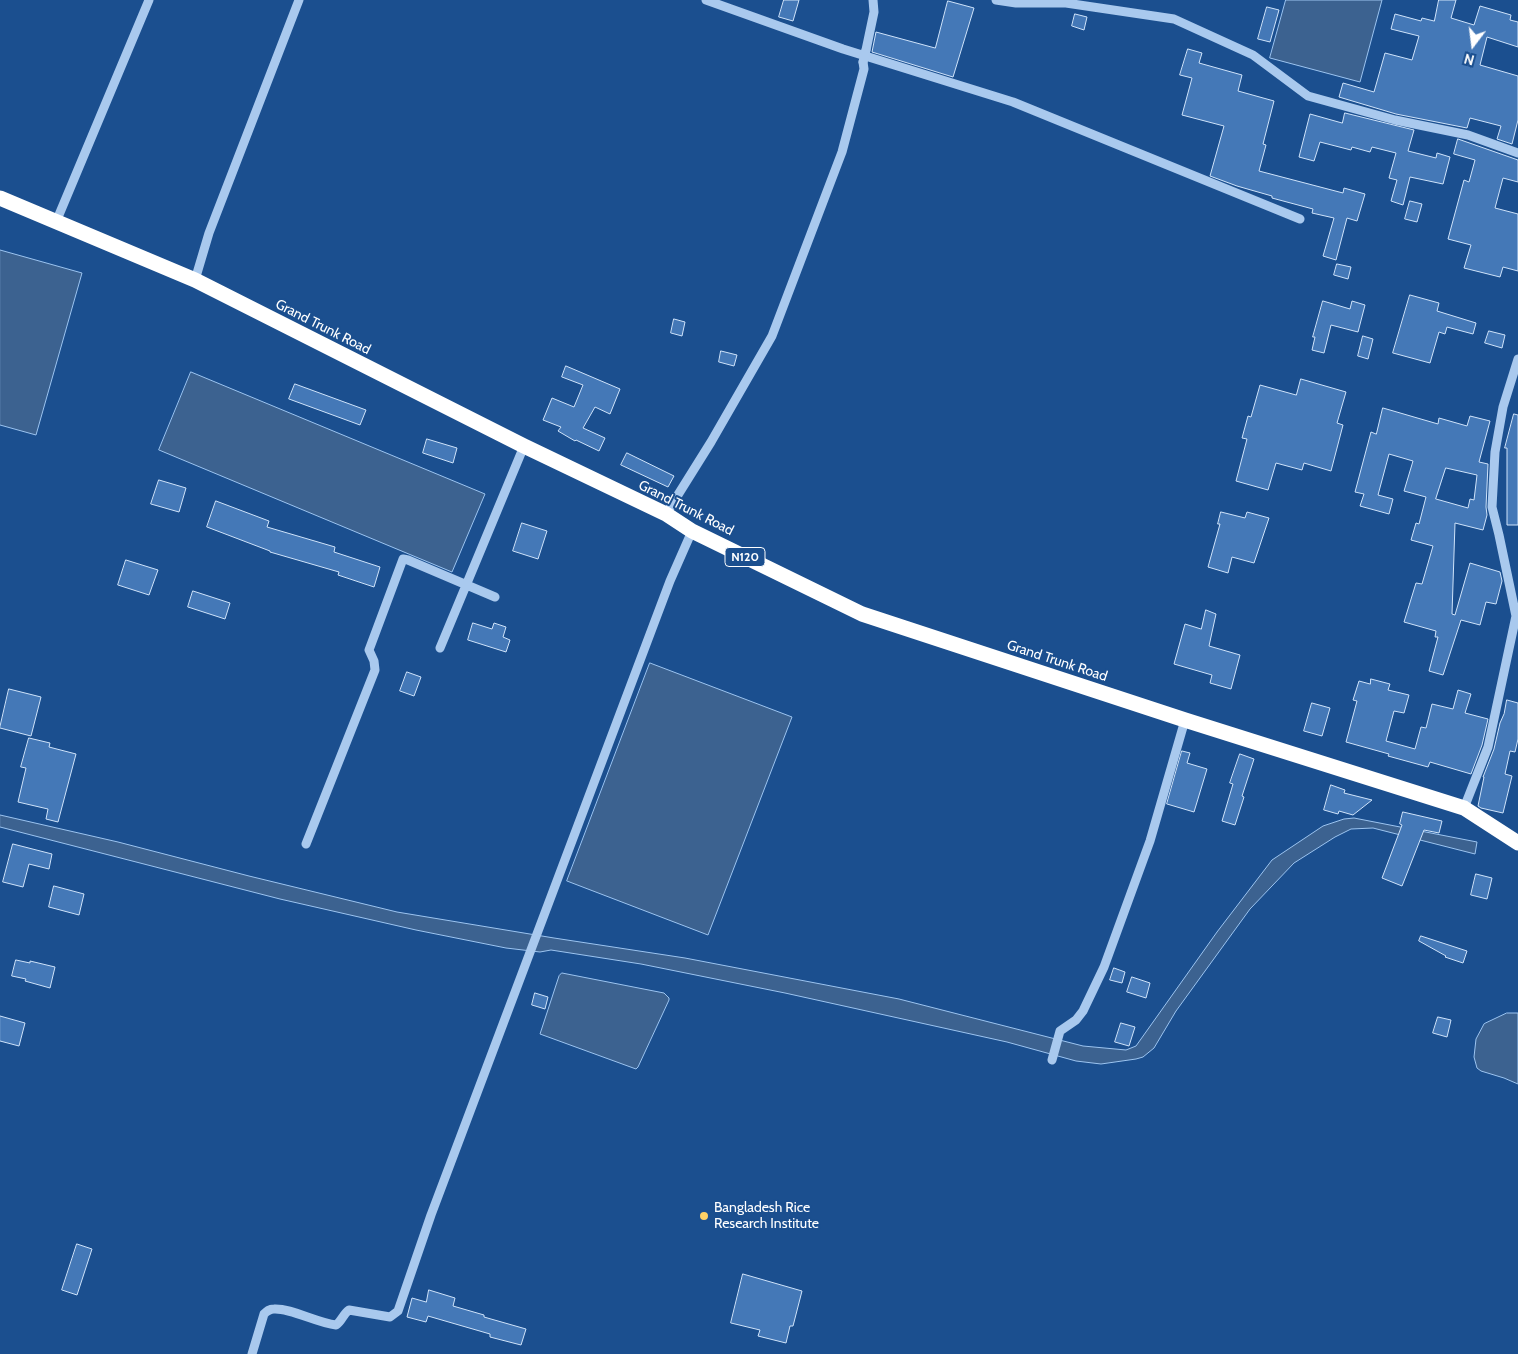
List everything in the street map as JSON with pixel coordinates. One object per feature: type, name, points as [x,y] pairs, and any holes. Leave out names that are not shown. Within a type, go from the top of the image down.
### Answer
[{"type":"highway","name":"Grand Trunk Road","points":[[0,198],[195,280],[524,446],[666,514],[692,531],[862,614],[1185,720],[1464,808],[1518,843]]},
{"type":"street","points":[[56,222],[149,0]]},
{"type":"street","points":[[195,280],[216,215],[299,0]]},
{"type":"street","points":[[706,0],[843,50],[1013,102],[1300,219]]},
{"type":"street","points":[[666,514],[711,442],[772,336],[842,152],[864,69],[863,62],[874,12],[873,0]]},
{"type":"street","points":[[996,0],[1016,3],[1066,3],[1174,19],[1253,55],[1308,96],[1395,120],[1468,136],[1518,153]]},
{"type":"street","points":[[1464,808],[1488,747],[1516,616],[1492,507],[1495,452],[1503,407],[1518,359]]},
{"type":"street","points":[[440,648],[524,446]]},
{"type":"street","points":[[252,1354],[264,1314],[270,1309],[281,1309],[336,1325],[349,1310],[390,1317],[398,1311],[431,1215],[670,580],[692,531]]},
{"type":"street","points":[[306,844],[375,670],[374,661],[369,650],[402,559],[495,597]]},
{"type":"street","points":[[1052,1060],[1060,1031],[1076,1020],[1083,1011],[1104,967],[1150,841],[1185,720]]},
{"type":"water","points":[[1286,0],[1382,0],[1360,82],[1270,58]]},
{"type":"water","points":[[0,250],[82,273],[36,435],[0,425]]},
{"type":"water","points":[[191,372],[485,494],[452,572],[159,450]]},
{"type":"water","points":[[650,663],[792,717],[708,935],[567,881]]},
{"type":"water","points":[[0,815],[118,842],[397,912],[685,958],[899,999],[1083,1046],[1126,1050],[1136,1046],[1217,932],[1272,860],[1323,826],[1344,819],[1354,818],[1477,842],[1475,854],[1373,828],[1351,829],[1335,837],[1294,863],[1250,909],[1176,1011],[1154,1048],[1143,1057],[1101,1064],[1076,1061],[1007,1042],[785,993],[641,964],[551,950],[540,952],[506,948],[416,930],[280,899],[0,827]]},
{"type":"water","points":[[562,973],[664,993],[669,998],[636,1069],[540,1034],[559,976]]},
{"type":"water","points":[[1507,1013],[1518,1013],[1518,1084],[1481,1071],[1477,1068],[1474,1057],[1476,1039],[1484,1024]]},
{"type":"building","points":[[784,0],[799,0],[793,21],[779,17]]},
{"type":"building","points":[[1439,0],[1456,0],[1451,18],[1474,25],[1480,6],[1511,15],[1510,20],[1518,22],[1518,47],[1487,37],[1480,65],[1518,76],[1518,120],[1512,144],[1497,139],[1501,126],[1470,118],[1467,128],[1396,114],[1339,97],[1343,83],[1374,92],[1385,53],[1412,60],[1419,36],[1391,29],[1395,14],[1421,21],[1422,18],[1434,21]]},
{"type":"building","points":[[948,1],[974,8],[953,77],[872,52],[876,32],[935,48]]},
{"type":"building","points":[[1267,7],[1279,10],[1270,42],[1258,39]]},
{"type":"building","points":[[1075,14],[1087,17],[1084,30],[1072,26]]},
{"type":"building","points":[[1188,49],[1202,53],[1199,63],[1242,75],[1238,91],[1274,101],[1263,144],[1266,145],[1259,171],[1343,193],[1344,188],[1365,194],[1357,221],[1347,218],[1336,260],[1323,256],[1334,218],[1312,213],[1313,209],[1272,198],[1272,196],[1210,176],[1224,126],[1182,115],[1192,78],[1180,75]]},
{"type":"building","points":[[1345,113],[1414,130],[1408,151],[1436,158],[1437,153],[1450,157],[1443,184],[1410,177],[1403,205],[1391,201],[1397,180],[1389,178],[1396,153],[1372,147],[1370,152],[1352,147],[1351,150],[1320,142],[1314,161],[1299,157],[1310,114],[1342,123]]},
{"type":"building","points":[[1458,139],[1518,160],[1518,182],[1503,178],[1495,208],[1518,214],[1518,271],[1503,267],[1500,277],[1464,268],[1471,245],[1448,239],[1464,180],[1469,182],[1475,160],[1454,154]]},
{"type":"building","points":[[1410,201],[1422,204],[1417,222],[1405,219]]},
{"type":"building","points":[[1337,264],[1351,267],[1348,279],[1334,275]]},
{"type":"building","points":[[1410,295],[1439,303],[1437,311],[1476,323],[1473,334],[1447,327],[1445,334],[1439,332],[1430,363],[1393,353]]},
{"type":"building","points":[[1323,301],[1350,309],[1352,301],[1365,305],[1358,332],[1331,325],[1324,353],[1312,350],[1315,337],[1313,337]]},
{"type":"building","points":[[674,319],[685,322],[682,336],[671,333]]},
{"type":"building","points":[[1489,331],[1505,335],[1502,348],[1485,343]]},
{"type":"building","points":[[1363,336],[1373,339],[1368,359],[1358,356]]},
{"type":"building","points":[[721,351],[737,355],[734,366],[719,362]]},
{"type":"building","points":[[566,366],[620,389],[610,414],[595,407],[583,428],[605,438],[599,451],[575,441],[558,431],[561,427],[543,420],[552,398],[574,407],[583,385],[562,377]]},
{"type":"building","points":[[1301,379],[1346,392],[1337,423],[1343,425],[1331,471],[1304,463],[1302,470],[1276,463],[1268,490],[1236,481],[1247,439],[1242,438],[1248,416],[1251,417],[1260,385],[1296,395]]},
{"type":"building","points":[[295,384],[366,410],[360,425],[289,399]]},
{"type":"building","points":[[1383,408],[1438,424],[1439,418],[1467,426],[1470,416],[1490,421],[1479,462],[1488,464],[1487,515],[1483,530],[1455,523],[1452,614],[1455,615],[1470,563],[1500,572],[1502,581],[1496,604],[1486,602],[1480,625],[1461,620],[1443,675],[1429,671],[1438,637],[1435,637],[1436,631],[1404,622],[1416,583],[1422,584],[1433,546],[1411,540],[1416,523],[1419,524],[1426,497],[1404,491],[1413,461],[1389,454],[1378,495],[1393,499],[1389,514],[1360,506],[1364,494],[1355,492],[1371,432],[1376,434]],"holes":[[[1446,468],[1477,475],[1474,500],[1470,499],[1468,508],[1436,499]]]},
{"type":"building","points":[[1514,414],[1518,415],[1518,525],[1507,525],[1507,448],[1505,448]]},
{"type":"building","points":[[427,439],[457,448],[453,463],[423,453]]},
{"type":"building","points":[[627,453],[674,476],[668,487],[621,465]]},
{"type":"building","points":[[159,480],[186,488],[179,512],[151,504]]},
{"type":"building","points":[[216,501],[269,521],[267,527],[335,547],[334,552],[380,567],[374,587],[338,575],[339,572],[270,552],[207,527]]},
{"type":"building","points":[[1221,512],[1245,518],[1247,512],[1269,518],[1254,563],[1232,557],[1228,573],[1208,567],[1220,524],[1218,524]]},
{"type":"building","points":[[522,523],[547,531],[538,559],[513,551]]},
{"type":"building","points":[[126,560],[158,570],[149,595],[118,585]]},
{"type":"building","points":[[193,591],[230,603],[225,619],[188,607]]},
{"type":"building","points":[[1206,610],[1216,614],[1209,646],[1240,655],[1231,689],[1210,683],[1212,675],[1174,664],[1185,624],[1201,629]]},
{"type":"building","points":[[473,623],[492,629],[494,623],[506,627],[503,637],[510,640],[506,652],[468,640]]},
{"type":"building","points":[[407,672],[421,677],[414,696],[400,691]]},
{"type":"building","points":[[1371,679],[1390,684],[1388,690],[1409,695],[1404,713],[1394,711],[1386,741],[1415,749],[1421,727],[1426,728],[1432,704],[1453,709],[1458,690],[1471,694],[1465,713],[1488,719],[1482,745],[1471,774],[1430,762],[1428,767],[1346,742],[1357,701],[1353,700],[1359,681],[1370,684]]},
{"type":"building","points":[[9,689],[41,697],[31,736],[0,728]]},
{"type":"building","points":[[1507,700],[1518,703],[1518,739],[1515,752],[1510,751],[1505,774],[1512,776],[1503,813],[1478,806],[1483,777],[1494,749]]},
{"type":"building","points":[[1312,703],[1330,708],[1322,736],[1304,731]]},
{"type":"building","points":[[29,738],[50,743],[49,747],[76,754],[58,822],[46,819],[48,809],[18,802],[26,768],[21,767]]},
{"type":"building","points":[[1182,751],[1190,753],[1187,763],[1207,769],[1194,812],[1167,804]]},
{"type":"building","points":[[1240,754],[1254,759],[1235,825],[1222,821],[1233,784],[1230,783]]},
{"type":"building","points":[[1331,785],[1345,790],[1344,793],[1372,800],[1353,815],[1339,811],[1338,814],[1324,810]]},
{"type":"building","points":[[1403,812],[1442,821],[1439,833],[1424,830],[1402,886],[1382,878],[1402,825],[1400,824]]},
{"type":"building","points":[[13,844],[52,854],[49,869],[29,864],[23,887],[3,882]]},
{"type":"building","points":[[1476,874],[1492,878],[1487,899],[1471,895]]},
{"type":"building","points":[[54,886],[84,894],[79,915],[49,907]]},
{"type":"building","points":[[1421,936],[1467,951],[1463,963],[1445,957],[1419,941]]},
{"type":"building","points":[[16,960],[55,967],[50,988],[12,976]]},
{"type":"building","points":[[1114,968],[1125,972],[1122,983],[1110,980]]},
{"type":"building","points":[[1132,977],[1150,983],[1146,998],[1127,992]]},
{"type":"building","points":[[535,993],[548,997],[545,1009],[532,1005]]},
{"type":"building","points":[[0,1016],[25,1023],[19,1046],[0,1041]]},
{"type":"building","points":[[1438,1017],[1451,1020],[1447,1037],[1433,1033]]},
{"type":"building","points":[[1121,1023],[1135,1027],[1129,1046],[1115,1042]]},
{"type":"building","points":[[77,1244],[92,1249],[77,1295],[62,1290]]},
{"type":"building","points":[[743,1274],[802,1291],[793,1326],[790,1326],[786,1343],[758,1336],[760,1330],[731,1323]]},
{"type":"building","points":[[429,1290],[455,1298],[453,1306],[526,1329],[521,1345],[490,1337],[490,1334],[428,1316],[426,1322],[407,1317],[412,1298],[426,1302]]},
{"type":"place","name":"Bangladesh Rice Research Institute","points":[[704,1216]]}]
